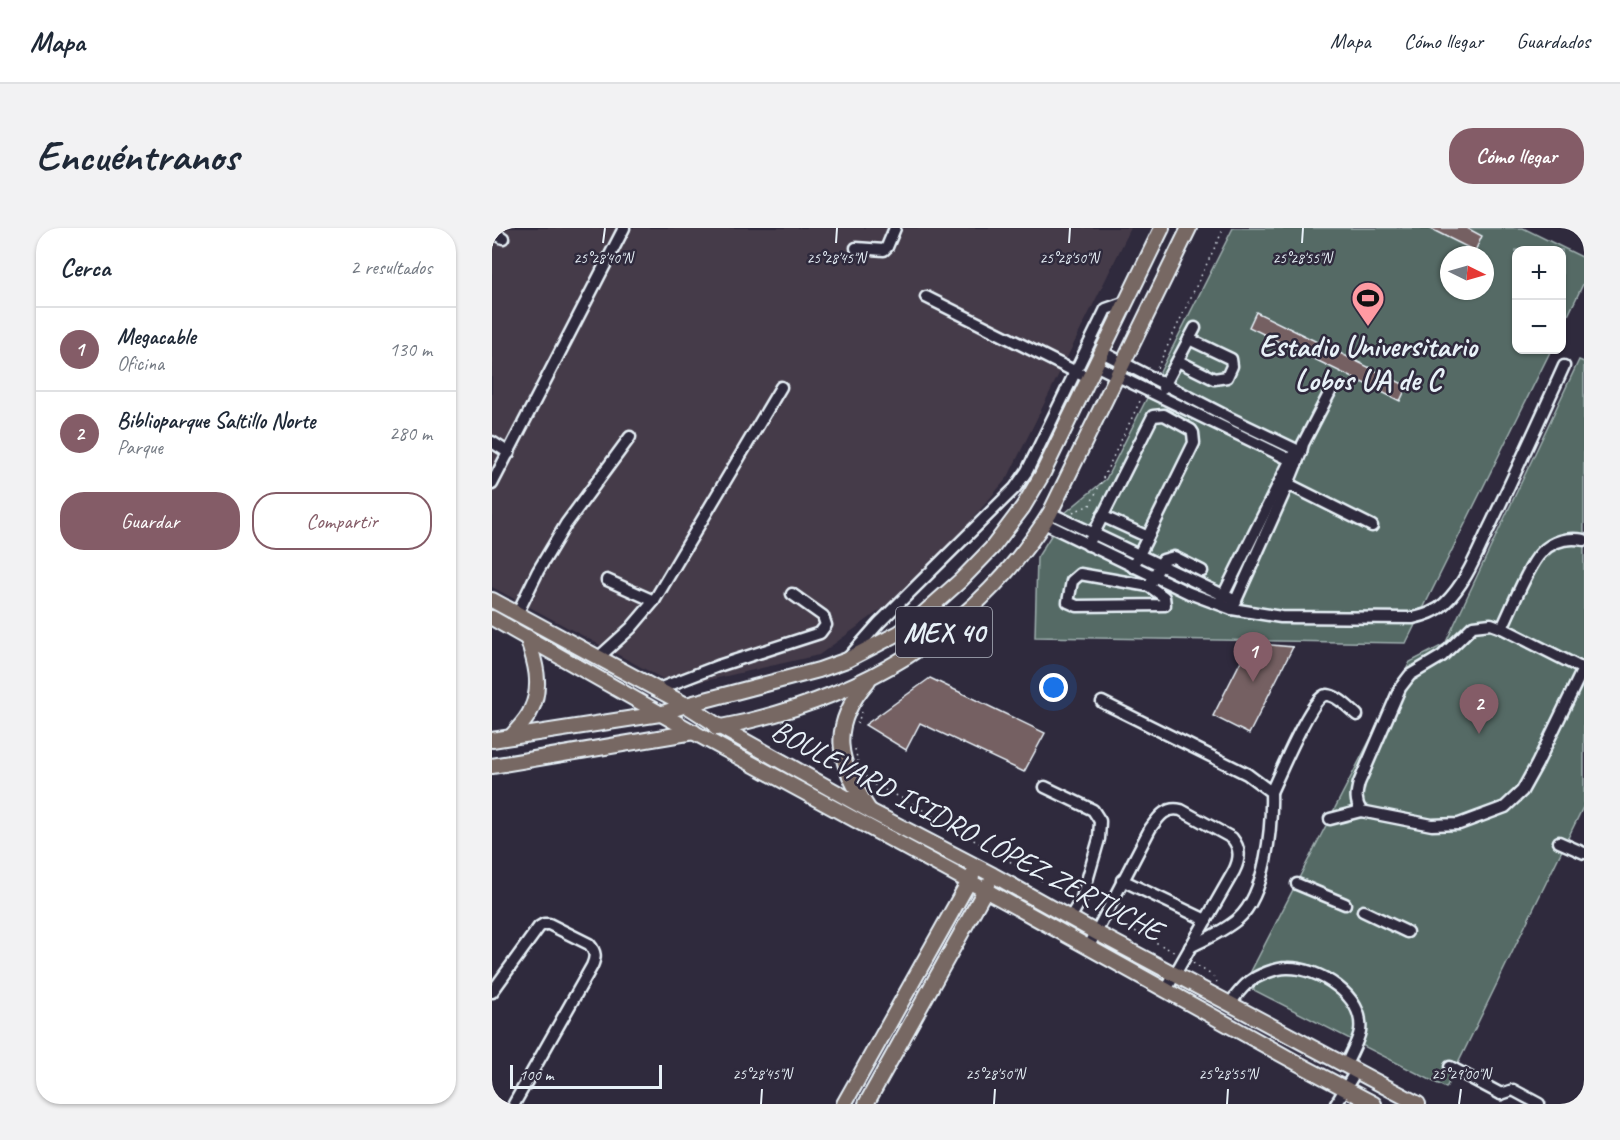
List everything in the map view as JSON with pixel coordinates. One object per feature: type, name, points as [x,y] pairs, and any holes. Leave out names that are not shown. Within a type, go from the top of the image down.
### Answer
[{"type":"main road","name":"MEX 40","points":[[492,740],[660,714],[686,705],[798,677],[847,660],[915,622],[992,548],[1023,507],[1042,475],[1162,228]]},
{"type":"main road","name":"MEX 40","points":[[492,766],[720,727],[807,705],[852,687],[917,651],[949,628],[1006,573],[1051,518],[1189,228]]},
{"type":"main road","name":"BOULEVARD ISIDRO LÓPEZ ZERTUCHE","points":[[492,600],[686,705],[720,727],[870,811],[1418,1104]]},
{"type":"main road","name":"BOULEVARD ISIDRO LÓPEZ ZERTUCHE","points":[[492,618],[660,714],[1374,1104]]},
{"type":"main road","points":[[512,737],[531,711],[536,696],[537,672],[527,638]]},
{"type":"main road","points":[[870,811],[846,770],[842,731],[844,717],[850,705],[872,676]]},
{"type":"main road","points":[[844,1104],[978,867]]},
{"type":"main road","points":[[866,1104],[993,875]]},
{"type":"street","points":[[492,484],[624,228]]},
{"type":"street","points":[[856,248],[884,250],[895,228]]},
{"type":"street","points":[[492,232],[503,238]]},
{"type":"street","points":[[926,297],[1075,371],[1121,369],[1152,377],[1230,418],[1300,448]]},
{"type":"street","points":[[847,660],[879,623],[1015,488],[1027,471],[1106,309],[1126,302]]},
{"type":"street","points":[[1159,396],[1196,328]]},
{"type":"street","points":[[1178,361],[1214,379],[1227,377],[1232,366],[1231,359],[1189,339]]},
{"type":"street","points":[[1102,352],[1146,390],[1293,462]]},
{"type":"street","points":[[1051,518],[1088,545],[1133,567],[1151,582],[1164,597],[1166,605],[1077,606],[1068,602],[1072,581],[1078,575],[1085,574],[1151,582],[1281,617],[1413,618],[1431,613],[1440,607],[1457,588],[1474,559],[1564,366]]},
{"type":"street","points":[[599,657],[631,628],[654,601],[781,387]]},
{"type":"street","points":[[1221,600],[1330,392]]},
{"type":"street","points":[[1177,421],[1187,396]]},
{"type":"street","points":[[1088,545],[1153,416],[1162,414],[1177,421],[1193,433],[1194,442],[1146,536],[1133,567]]},
{"type":"street","points":[[1224,428],[1230,418]]},
{"type":"street","points":[[517,614],[538,571],[562,531],[630,437]]},
{"type":"street","points":[[492,442],[509,453]]},
{"type":"street","points":[[1234,605],[1288,483],[1293,462]]},
{"type":"street","points":[[1288,483],[1372,526]]},
{"type":"street","points":[[1102,516],[1146,536]]},
{"type":"street","points":[[1051,518],[1118,546],[1221,600]]},
{"type":"street","points":[[1502,628],[1540,553],[1566,538],[1584,540]]},
{"type":"street","points":[[1110,578],[1118,546]]},
{"type":"street","points":[[1151,582],[1159,566],[1167,558],[1174,557],[1202,572]]},
{"type":"street","points":[[607,580],[654,601]]},
{"type":"street","points":[[656,690],[718,666],[820,633],[826,625],[823,616],[792,594]]},
{"type":"street","points":[[1330,819],[1361,811],[1432,825],[1459,824],[1504,807],[1522,791],[1584,669],[1502,628],[1491,624],[1473,626],[1442,656],[1416,670],[1405,680],[1359,783],[1356,795],[1361,811]]},
{"type":"street","points":[[1190,947],[1227,928],[1240,917],[1248,906],[1266,856],[1271,827],[1271,792],[1310,710],[1324,695],[1332,696],[1357,715]]},
{"type":"street","points":[[1102,702],[1247,774],[1271,792]]},
{"type":"street","points":[[1046,787],[1093,810],[1100,821],[1099,839],[1079,903],[1070,918]]},
{"type":"street","points":[[1088,948],[1122,880],[1160,815],[1173,808],[1181,810],[1232,838],[1237,844],[1239,862],[1166,990]]},
{"type":"street","points":[[1558,842],[1584,853]]},
{"type":"street","points":[[1122,880],[1206,920]]},
{"type":"street","points":[[1297,884],[1345,904]]},
{"type":"street","points":[[1363,910],[1407,932]]},
{"type":"street","points":[[492,992],[539,927],[544,924],[559,929],[594,949],[595,960],[592,966],[514,1104]]},
{"type":"street","points":[[1230,1003],[1248,982],[1263,974],[1286,967],[1312,973],[1329,981],[1350,998],[1359,1014],[1360,1031],[1346,1089],[1336,1104]]},
{"type":"street","points":[[1450,1067],[1501,1099],[1507,1090],[1513,1090],[1539,1104]]},
{"type":"path","points":[[1152,377],[1224,228]]},
{"type":"path","points":[[1051,518],[1090,505],[1146,390]]},
{"type":"path","points":[[857,725],[866,703]]},
{"type":"path","points":[[854,745],[858,762],[870,783],[904,799],[1079,903]]},
{"type":"path","points":[[1105,916],[1184,958],[1213,976],[1219,985]]},
{"type":"shaded area","points":[[492,228],[1131,228],[1008,477],[920,581],[819,655],[678,687],[492,587]]},
{"type":"green space","points":[[1233,228],[1523,228],[1560,246],[1512,246],[1512,354],[1549,354],[1406,643],[1035,637],[1037,558],[1065,513],[1106,479]]},
{"type":"green space","points":[[1566,249],[1584,258],[1584,282],[1566,320]]},
{"type":"green space","points":[[1579,360],[1584,362],[1584,805],[1446,1088],[1244,985],[1410,662],[1445,644]]},
{"type":"building","points":[[1429,228],[1467,228],[1482,236],[1477,246],[1465,246]]},
{"type":"building","points":[[1256,312],[1407,386],[1400,401],[1249,327]]},
{"type":"building","points":[[1250,643],[1293,647],[1249,734],[1213,716]]},
{"type":"building","points":[[930,678],[1045,733],[1024,772],[920,723],[906,750],[865,725]]},
{"type":"railway","points":[[1571,228],[1584,234]]},
{"type":"place","name":"Estadio Universitario Lobos UA de C","points":[[1368,327]]},
{"type":"place","name":"Megacable","points":[[1253,682]]},
{"type":"place","name":"Biblioparque Saltillo Norte","points":[[1479,734]]}]
